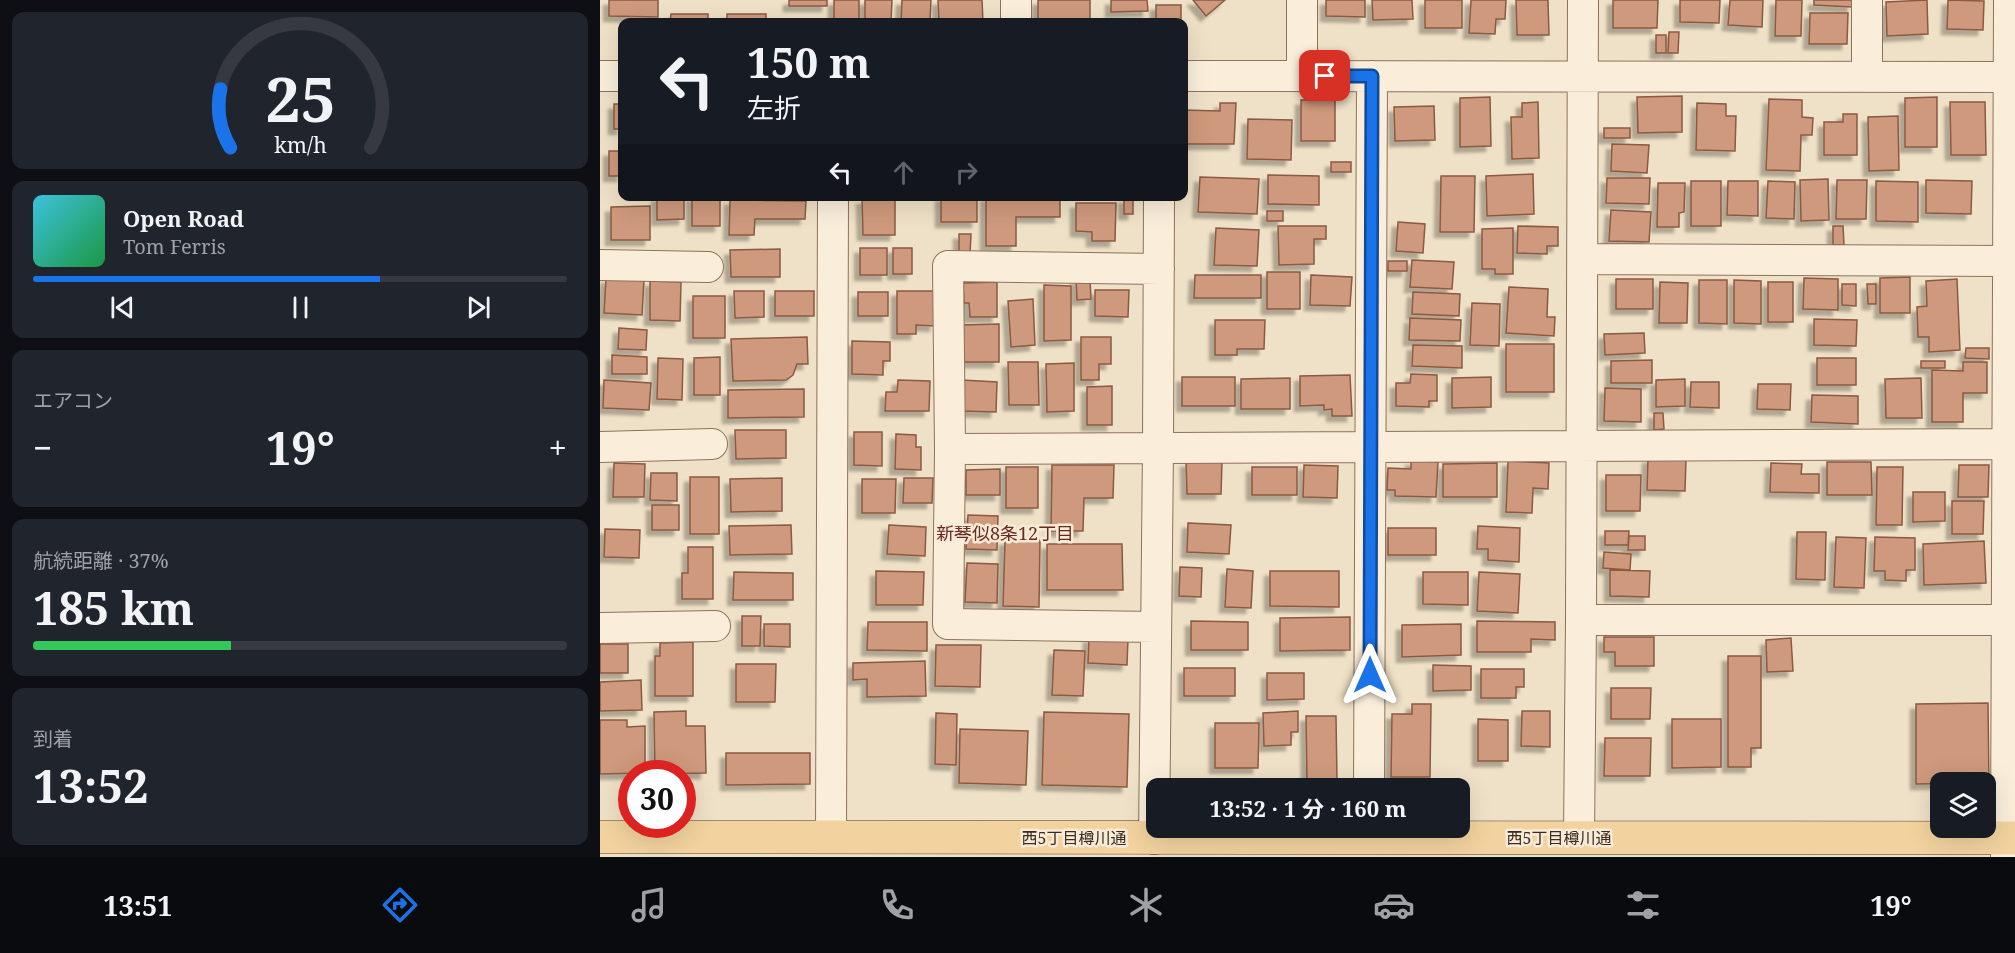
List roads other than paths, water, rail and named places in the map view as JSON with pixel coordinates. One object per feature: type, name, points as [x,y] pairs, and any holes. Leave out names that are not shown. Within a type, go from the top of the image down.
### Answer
[{"type":"main road","name":"西5丁目樽川通","points":[[1470,835],[2009,844]]},
{"type":"main road","name":"西5丁目樽川通","points":[[600,837],[711,847],[831,837],[974,847],[1042,847],[1154,839],[1241,847],[1323,838]]},
{"type":"street","points":[[1016,0],[1016,18]]},
{"type":"street","points":[[1302,0],[1302,76]]},
{"type":"street","points":[[1579,838],[1583,0]]},
{"type":"street","points":[[1867,0],[1867,77]]},
{"type":"street","points":[[2009,0],[2012,77],[2006,621],[2009,844]]},
{"type":"street","points":[[600,76],[618,76]]},
{"type":"street","points":[[1188,76],[2012,77]]},
{"type":"street","points":[[1369,778],[1372,76]]},
{"type":"street","points":[[831,837],[833,201]]},
{"type":"street","points":[[1154,839],[1159,201]]},
{"type":"street","points":[[1583,259],[2009,261]]},
{"type":"street","points":[[600,265],[708,267]]},
{"type":"street","points":[[1155,627],[948,624],[950,449],[948,266],[1159,269]]},
{"type":"street","points":[[600,447],[712,444]]},
{"type":"street","points":[[950,449],[2007,444]]},
{"type":"street","points":[[1581,620],[2006,621]]},
{"type":"street","points":[[600,628],[715,626]]},
{"type":"district","name":"新琴似8条12丁目","points":[[1005,534]]}]
